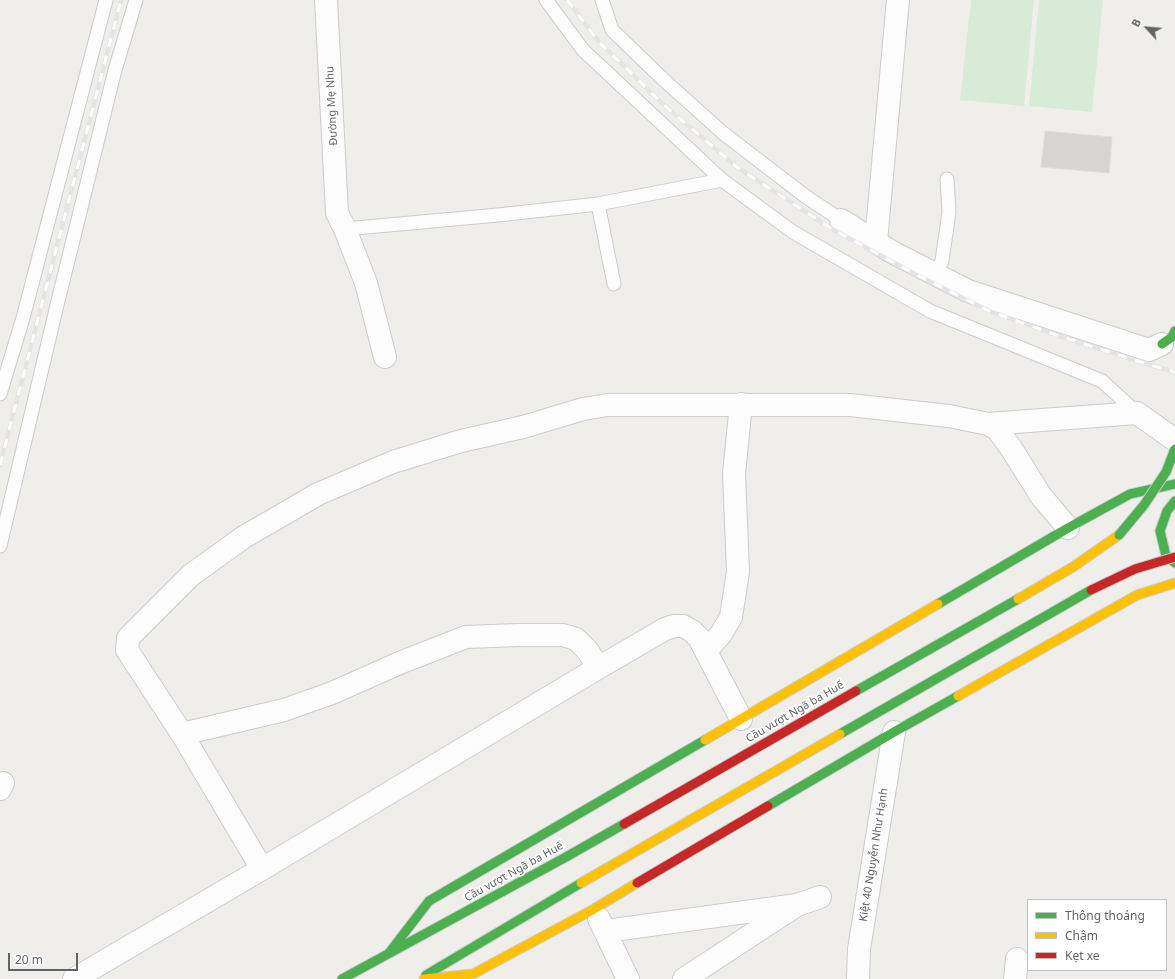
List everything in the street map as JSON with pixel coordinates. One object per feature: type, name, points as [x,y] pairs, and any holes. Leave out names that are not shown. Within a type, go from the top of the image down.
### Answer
[{"type":"main road","name":"Cầu vượt Ngã ba Huế","points":[[342,979],[566,857],[1073,567],[1119,535],[1144,505],[1166,472],[1175,449]]},
{"type":"main road","points":[[389,953],[429,900],[1068,528],[1130,494],[1175,484]]},
{"type":"main road","points":[[1175,501],[1167,511],[1160,532],[1166,556],[1175,563]]},
{"type":"main road","points":[[420,979],[581,883],[1085,593],[1135,569],[1175,557]]},
{"type":"main road","points":[[424,979],[473,974],[594,909],[894,732],[1137,595],[1175,583]]},
{"type":"street","name":"Đường Mẹ Nhu","points":[[326,0],[341,221],[366,283],[385,357]]},
{"type":"street","points":[[876,241],[898,0]]},
{"type":"street","points":[[841,220],[892,252],[968,290],[1149,350],[1168,337]]},
{"type":"street","points":[[706,651],[722,634],[731,617],[738,572],[734,474],[741,404]]},
{"type":"street","points":[[262,869],[182,734],[127,650],[128,638],[191,575],[244,538],[318,494],[393,462],[461,441],[523,427],[583,409],[608,405],[850,405],[949,416],[988,424],[1137,412],[1175,440]]},
{"type":"street","points":[[988,424],[997,429],[1011,448],[1041,496],[1068,528]]},
{"type":"street","points":[[74,979],[665,629],[674,626],[683,626],[692,631],[699,638],[741,718]]},
{"type":"street","points":[[182,734],[284,710],[332,693],[402,662],[466,637],[563,635],[576,639],[588,651],[598,668]]},
{"type":"street","name":"Kiệt 40 Nguyễn Như Hạnh","points":[[858,979],[859,949],[894,732]]},
{"type":"street","points":[[606,931],[797,905],[820,898]]},
{"type":"street","points":[[684,979],[797,905]]},
{"type":"street","points":[[594,909],[628,979]]},
{"type":"lane","points":[[0,394],[25,311],[106,0]]},
{"type":"lane","points":[[0,546],[115,70],[136,0]]},
{"type":"lane","points":[[546,0],[583,50],[722,180],[793,232],[930,311],[1102,381],[1137,412]]},
{"type":"lane","points":[[602,0],[612,30],[665,81],[729,137],[805,196],[841,220]]},
{"type":"lane","points":[[936,274],[942,261],[949,212],[947,179]]},
{"type":"lane","points":[[341,221],[498,215],[598,204],[722,180]]},
{"type":"lane","points":[[598,204],[614,284]]},
{"type":"green space","points":[[971,0],[1034,0],[1024,106],[960,100]]},
{"type":"green space","points":[[1039,0],[1103,0],[1092,112],[1029,106]]},
{"type":"building","points":[[1045,131],[1112,137],[1109,173],[1041,167]]},
{"type":"railway","points":[[0,465],[121,0]]},
{"type":"railway","points":[[567,0],[599,42],[665,106],[738,168],[832,229],[915,274],[989,311],[1059,336],[1175,372]]},
{"type":"traffic: fast","points":[[1162,344],[1172,337],[1175,331]]},
{"type":"traffic: fast","points":[[1119,535],[1144,505],[1166,472],[1175,449]]},
{"type":"traffic: fast","points":[[938,604],[1068,528],[1130,494],[1175,484]]},
{"type":"traffic: fast","points":[[1175,501],[1167,511],[1160,531],[1166,556],[1175,563]]},
{"type":"traffic: fast","points":[[840,734],[1091,590]]},
{"type":"traffic: fast","points":[[856,691],[1018,599]]},
{"type":"traffic: fast","points":[[768,806],[958,696]]},
{"type":"traffic: fast","points":[[389,953],[429,901],[705,740]]},
{"type":"traffic: fast","points":[[342,979],[624,824]]},
{"type":"traffic: fast","points":[[426,975],[581,883]]},
{"type":"traffic: slow","points":[[1018,599],[1073,567],[1119,535]]},
{"type":"traffic: slow","points":[[958,696],[1137,595],[1175,583]]},
{"type":"traffic: slow","points":[[705,740],[938,604]]},
{"type":"traffic: slow","points":[[581,883],[840,734]]},
{"type":"traffic: slow","points":[[424,979],[473,974],[594,909],[637,883]]},
{"type":"traffic: jam","points":[[1091,590],[1135,569],[1175,557]]},
{"type":"traffic: jam","points":[[624,824],[856,691]]},
{"type":"traffic: jam","points":[[637,883],[768,806]]}]
